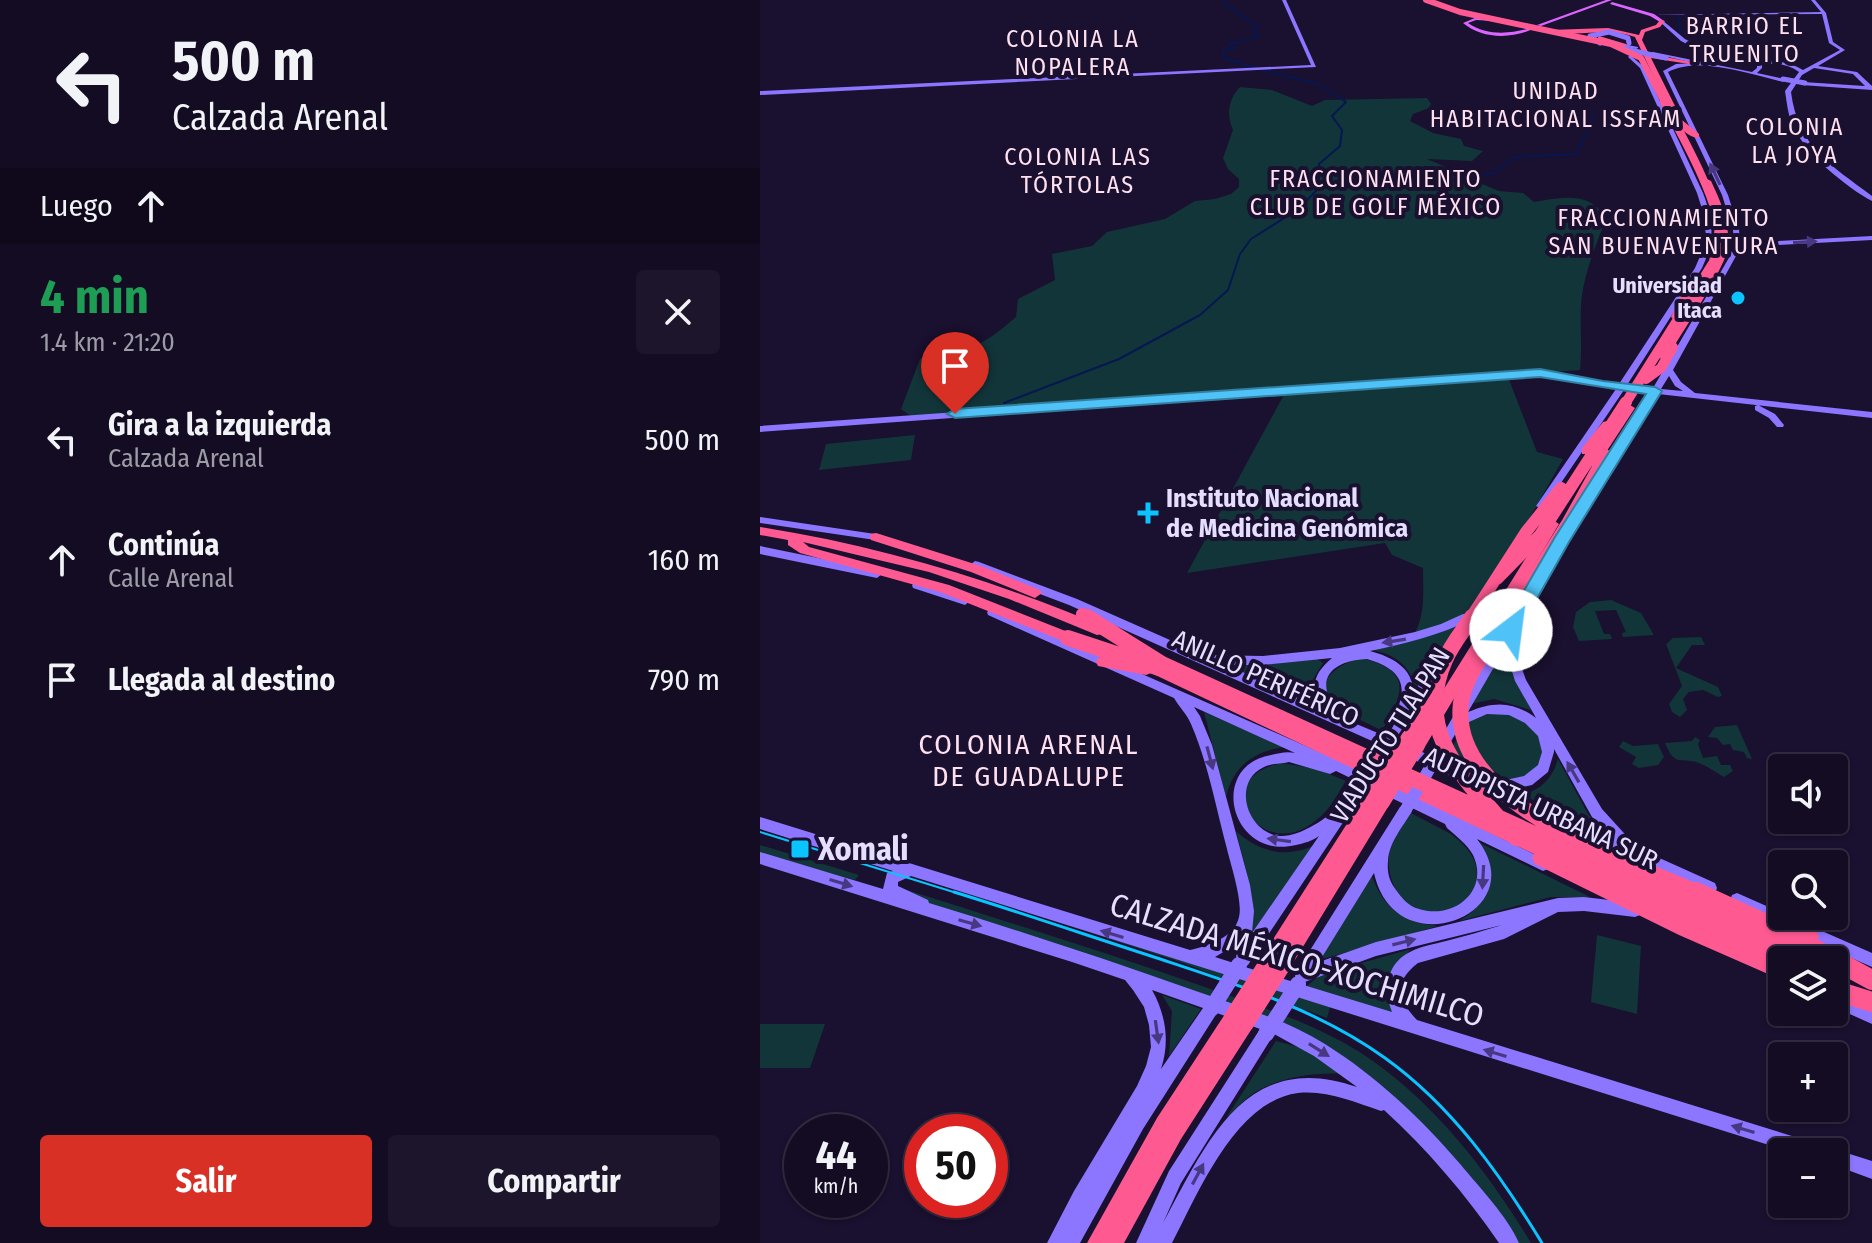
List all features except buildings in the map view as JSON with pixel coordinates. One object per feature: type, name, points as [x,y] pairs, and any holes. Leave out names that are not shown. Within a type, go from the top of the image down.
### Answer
[{"type":"highway","points":[[1429,0],[1457,11],[1565,34],[1638,57],[1673,64],[1667,59]]},
{"type":"highway","points":[[1429,0],[1470,13],[1555,30],[1584,33],[1620,30],[1634,34],[1632,46]]},
{"type":"highway","points":[[1429,0],[1460,12],[1627,50],[1646,64],[1718,217],[1719,246],[1702,282],[1645,378]]},
{"type":"highway","points":[[1429,0],[1459,11],[1614,44],[1643,56],[1651,65],[1721,218],[1724,238],[1721,256],[1544,537],[1527,571],[1508,625]]},
{"type":"highway","points":[[1615,49],[1632,46],[1643,31],[1659,26],[1662,21]]},
{"type":"highway","points":[[1579,36],[1622,31],[1640,60],[1651,60]]},
{"type":"highway","points":[[1600,33],[1600,39],[1632,46],[1665,71]]},
{"type":"highway","points":[[1607,46],[1632,46],[1651,60]]},
{"type":"highway","points":[[1667,59],[1689,62]]},
{"type":"highway","name":"VIADUCTO TLALPAN","points":[[1651,60],[1659,98],[1674,119]]},
{"type":"highway","name":"VIADUCTO TLALPAN","points":[[1651,60],[1716,215],[1718,239],[1711,264],[1675,333]]},
{"type":"highway","points":[[1674,98],[1688,133],[1691,151]]},
{"type":"highway","points":[[1671,135],[1674,119]]},
{"type":"highway","points":[[1674,119],[1696,136]]},
{"type":"highway","points":[[1645,378],[1661,368],[1692,281]]},
{"type":"highway","points":[[1645,378],[1643,369],[1658,343],[1675,333],[1705,302]]},
{"type":"highway","name":"VIADUCTO TLALPAN","points":[[1111,1243],[1404,738],[1645,378]]},
{"type":"highway","name":"VIADUCTO TLALPAN","points":[[1404,738],[1583,479],[1624,407]]},
{"type":"highway","points":[[1613,425],[1586,451],[1532,524],[1445,659],[1436,682],[1434,717],[1441,742],[1454,764],[1516,838],[1547,862],[1768,968]]},
{"type":"highway","points":[[1613,425],[1605,455],[1568,522],[1508,625],[1466,684],[1459,714],[1469,748],[1503,793],[1542,821],[1785,933],[1872,984]]},
{"type":"highway","points":[[1582,507],[1583,479]]},
{"type":"highway","points":[[1529,523],[1566,492]]},
{"type":"highway","name":"ANILLO PERIFÉRICO","points":[[760,534],[797,545],[894,562],[965,584],[1054,619],[1768,954]]},
{"type":"highway","points":[[876,537],[1001,578],[1071,609],[1159,668]]},
{"type":"highway","points":[[1497,579],[1544,537]]},
{"type":"highway","points":[[797,545],[850,539],[919,552]]},
{"type":"highway","points":[[797,545],[952,591],[1054,633],[1159,668]]},
{"type":"highway","name":"ANILLO PERIFÉRICO","points":[[797,545],[919,562],[1028,600],[1791,946]]},
{"type":"highway","points":[[1103,662],[1159,668]]},
{"type":"highway","name":"AUTOPISTA URBANA SUR","points":[[1159,668],[1768,949]]},
{"type":"highway","name":"AUTOPISTA URBANA SUR","points":[[1159,668],[1780,946]]},
{"type":"highway","points":[[1542,813],[1576,848]]},
{"type":"highway","points":[[1800,930],[1872,972]]},
{"type":"highway","points":[[1848,974],[1872,984]]},
{"type":"highway","points":[[1848,994],[1872,1002]]},
{"type":"highway","name":"VIADUCTO TLALPAN","points":[[1098,1243],[1164,1125],[1239,1021]]},
{"type":"main road","points":[[760,93],[1314,66],[1284,0]]},
{"type":"main road","points":[[1802,72],[1841,51],[1831,43],[1824,13],[1813,0]]},
{"type":"main road","points":[[1539,25],[1611,1],[1652,15],[1707,55],[1777,82],[1794,93],[1871,86]]},
{"type":"main road","points":[[1786,5],[1795,12]]},
{"type":"main road","points":[[1652,15],[1824,13]]},
{"type":"main road","points":[[1512,23],[1482,19],[1465,23],[1471,29],[1490,33],[1515,34],[1531,29]]},
{"type":"main road","points":[[1555,30],[1632,46]]},
{"type":"main road","points":[[1632,46],[1628,38],[1614,33],[1596,33],[1589,37],[1605,45],[1667,59]]},
{"type":"main road","points":[[1565,34],[1632,46]]},
{"type":"main road","name":"VIADUCTO TLALPAN","points":[[1070,1243],[1098,1188],[1170,1067],[1346,808],[1370,797],[1467,617],[1621,390],[1683,290],[1692,281],[1707,247],[1707,215],[1671,135],[1659,98],[1632,46]]},
{"type":"main road","points":[[1651,60],[1757,74]]},
{"type":"main road","points":[[1651,60],[1718,67]]},
{"type":"main road","points":[[1689,62],[1834,87]]},
{"type":"main road","points":[[1757,74],[1759,63],[1772,62],[1792,66],[1802,72],[1804,75],[1794,93],[1791,116],[1799,135],[1820,157],[1872,196]]},
{"type":"main road","points":[[1702,64],[1678,65],[1665,71],[1674,98],[1732,212],[1737,245],[1872,238]]},
{"type":"main road","points":[[1815,67],[1855,73],[1871,86]]},
{"type":"main road","points":[[1804,83],[1871,86]]},
{"type":"main road","name":"VIADUCTO TLALPAN","points":[[1145,1243],[1175,1177],[1387,840],[1508,625],[1669,370],[1705,302],[1726,272],[1737,245]]},
{"type":"main road","points":[[1669,370],[1678,384],[1695,395]]},
{"type":"main road","points":[[760,429],[1540,373],[1621,390],[1872,415]]},
{"type":"main road","points":[[1653,393],[1872,422]]},
{"type":"main road","points":[[1645,407],[1673,398]]},
{"type":"main road","points":[[1758,408],[1780,425]]},
{"type":"main road","points":[[1570,462],[1578,457],[1602,426],[1613,425]]},
{"type":"main road","points":[[760,520],[876,537],[1006,575],[1337,718],[1768,914]]},
{"type":"main road","points":[[760,550],[797,545],[978,606],[1363,777],[1635,910],[1768,968]]},
{"type":"main road","points":[[1189,655],[1211,661],[1259,663],[1412,638],[1445,628],[1467,617]]},
{"type":"main road","points":[[1508,625],[1510,652],[1521,681],[1597,813],[1637,855]]},
{"type":"main road","points":[[1317,653],[1334,662]]},
{"type":"main road","points":[[1337,718],[1326,706],[1318,687],[1325,670],[1351,654],[1368,653],[1388,660],[1406,677],[1409,692],[1404,738]]},
{"type":"main road","points":[[1172,692],[1194,716],[1206,745],[1245,893],[1246,920],[1241,963]]},
{"type":"main road","points":[[1451,729],[1475,712],[1500,707],[1522,713],[1544,734],[1549,759],[1539,776],[1517,785],[1487,787]]},
{"type":"main road","points":[[1346,808],[1309,836],[1279,842],[1262,837],[1244,821],[1237,798],[1242,783],[1253,769],[1279,758],[1300,759],[1363,777]]},
{"type":"main road","points":[[1387,840],[1380,869],[1393,900],[1409,913],[1423,918],[1454,915],[1476,899],[1483,887],[1485,874],[1474,846],[1443,815]]},
{"type":"main road","name":"CALZADA MÉXICO-XOCHIMILCO","points":[[760,823],[1773,1138]]},
{"type":"main road","points":[[760,858],[1117,969],[1291,1034],[1356,1075],[1391,1107],[1478,1199],[1510,1243]]},
{"type":"main road","points":[[908,871],[895,874],[890,880],[890,889],[917,899],[926,910]]},
{"type":"main road","points":[[1300,979],[1376,949],[1551,906],[1574,903],[1635,910]]},
{"type":"main road","points":[[1416,1028],[1400,1014],[1393,995],[1395,977],[1403,964],[1414,957],[1504,932],[1551,906]]},
{"type":"main road","points":[[1186,957],[1218,949],[1237,934],[1246,920]]},
{"type":"main road","points":[[1804,930],[1872,960]]},
{"type":"main road","points":[[1056,1243],[1141,1096],[1157,1057],[1157,1027],[1148,1000],[1137,982],[1117,969]]},
{"type":"main road","points":[[1848,1000],[1872,1016]]},
{"type":"main road","points":[[1162,1243],[1218,1138],[1255,1103],[1287,1088],[1320,1085],[1353,1090],[1391,1107]]},
{"type":"main road","points":[[1848,1162],[1872,1170]]},
{"type":"green space","points":[[1240,87],[1272,90],[1312,106],[1325,100],[1427,98],[1431,104],[1429,108],[1413,114],[1410,121],[1433,133],[1461,139],[1464,146],[1483,151],[1472,161],[1427,159],[1446,167],[1440,172],[1468,178],[1499,191],[1523,193],[1534,202],[1575,198],[1600,210],[1607,219],[1583,289],[1580,370],[911,416],[901,409],[920,359],[969,348],[1000,330],[1016,317],[1018,299],[1055,280],[1052,254],[1092,246],[1107,232],[1165,219],[1195,201],[1231,194],[1239,187],[1239,179],[1228,169],[1223,158],[1233,130],[1229,118],[1230,106]]},
{"type":"green space","points":[[1508,377],[1537,452],[1563,459],[1519,537],[1467,616],[1412,638],[1422,613],[1423,568],[1392,555],[1385,543],[1187,573],[1286,391]]},
{"type":"green space","points":[[915,435],[911,460],[819,470],[826,444]]},
{"type":"green space","points":[[1611,600],[1641,613],[1654,635],[1623,637],[1622,633],[1626,632],[1616,610],[1595,611],[1604,634],[1610,634],[1612,639],[1579,641],[1573,627],[1576,612],[1590,602]]},
{"type":"green space","points":[[1457,624],[1416,693],[1410,675],[1400,662],[1367,649]]},
{"type":"green space","points":[[1701,637],[1705,645],[1692,645],[1676,668],[1718,687],[1722,696],[1703,690],[1689,692],[1683,699],[1687,710],[1680,717],[1672,712],[1669,704],[1682,686],[1666,644],[1673,638]]},
{"type":"green space","points":[[1505,644],[1507,658],[1531,710],[1494,699],[1466,705]]},
{"type":"green space","points":[[1315,658],[1323,663],[1312,681],[1313,701],[1219,663],[1263,665]]},
{"type":"green space","points":[[1362,658],[1379,664],[1397,677],[1399,695],[1382,731],[1342,709],[1329,696],[1326,688],[1331,674],[1337,669]]},
{"type":"green space","points":[[1204,712],[1286,747],[1265,752],[1247,762],[1234,777],[1226,797]]},
{"type":"green space","points":[[1490,712],[1515,715],[1536,731],[1542,751],[1534,771],[1523,777],[1501,781],[1444,760],[1469,720]]},
{"type":"green space","points":[[1737,725],[1752,759],[1747,758],[1744,752],[1733,750],[1730,744],[1723,745],[1717,738],[1708,737],[1715,727]]},
{"type":"green space","points":[[1695,737],[1700,740],[1698,744],[1703,758],[1717,756],[1721,765],[1730,765],[1733,771],[1724,777],[1701,764],[1676,759],[1665,743],[1692,741]]},
{"type":"green space","points":[[1623,741],[1633,746],[1658,744],[1664,757],[1658,765],[1639,768],[1632,764],[1636,757],[1619,747]]},
{"type":"green space","points":[[1558,759],[1588,814],[1602,831],[1522,795],[1545,782]]},
{"type":"green space","points":[[1282,763],[1317,769],[1346,781],[1320,817],[1299,831],[1279,833],[1262,827],[1250,816],[1244,800],[1247,785],[1259,772]]},
{"type":"green space","points":[[1411,813],[1449,833],[1470,854],[1477,873],[1472,891],[1459,904],[1441,912],[1422,911],[1404,902],[1392,881],[1390,849]]},
{"type":"green space","points":[[1236,831],[1254,844],[1273,851],[1294,852],[1315,845],[1251,938],[1251,897]]},
{"type":"green space","points":[[1480,843],[1590,897],[1551,897],[1459,921],[1478,906],[1488,887],[1488,865]]},
{"type":"green space","points":[[760,845],[859,875],[855,880],[760,854]]},
{"type":"green space","points":[[1372,876],[1382,897],[1396,912],[1415,921],[1438,926],[1319,960]]},
{"type":"green space","points":[[891,885],[1246,1002],[1312,1027],[1353,1048],[1397,1080],[1441,1121],[1498,1192],[1531,1243],[1514,1243],[1489,1208],[1322,1048],[928,909]]},
{"type":"green space","points":[[1008,906],[1331,1004],[1327,1018],[1183,963]]},
{"type":"green space","points":[[1597,935],[1641,946],[1637,1014],[1591,1002]]},
{"type":"green space","points":[[1411,949],[1396,966],[1400,1018],[1304,988],[1322,974]]},
{"type":"green space","points":[[1162,995],[1201,1009],[1169,1056],[1172,1011]]},
{"type":"green space","points":[[760,1024],[825,1024],[810,1068],[760,1068]]},
{"type":"green space","points":[[1276,1041],[1320,1053],[1357,1075],[1332,1073],[1282,1080],[1246,1099],[1226,1118]]},
{"type":"waterway","points":[[1224,0],[1225,4],[1258,27],[1253,31],[1259,36],[1229,44],[1234,48],[1223,52],[1224,58],[1256,68]]},
{"type":"waterway","points":[[1679,16],[1680,33]]},
{"type":"waterway","points":[[1004,403],[1119,359],[1200,315],[1228,290],[1240,254],[1251,239],[1297,210],[1319,188],[1319,164],[1340,146],[1342,130],[1332,116],[1346,102],[1318,84],[1262,70]]},
{"type":"waterway","points":[[1321,187],[1352,179],[1463,180],[1496,172],[1515,157],[1576,154],[1594,115]]},
{"type":"tram line","points":[[760,832],[960,894]]},
{"type":"tram line","points":[[954,892],[1246,988],[1332,1025],[1359,1041],[1409,1077],[1453,1119],[1492,1167],[1542,1243]]},
{"type":"place","name":"Universidad Itaca","points":[[1738,298]]},
{"type":"place","name":"Instituto Nacional de Medicina Genómica","points":[[1148,513]]},
{"type":"place","name":"Xomali","points":[[800,849]]},
{"type":"district","name":"BARRIO EL TRUENITO","points":[[1745,40]]},
{"type":"district","name":"COLONIA LA NOPALERA","points":[[1073,53]]},
{"type":"district","name":"UNIDAD HABITACIONAL ISSFAM","points":[[1556,105]]},
{"type":"district","name":"COLONIA LA JOYA","points":[[1795,141]]},
{"type":"district","name":"COLONIA LAS TÓRTOLAS","points":[[1078,171]]},
{"type":"district","name":"FRACCIONAMIENTO CLUB DE GOLF MÉXICO","points":[[1376,193]]},
{"type":"district","name":"FRACCIONAMIENTO SAN BUENAVENTURA","points":[[1664,232]]},
{"type":"district","name":"COLONIA ARENAL DE GUADALUPE","points":[[1029,760]]},
{"type":"route","points":[[955,414],[1540,373],[1655,391],[1561,541],[1511,630]]}]
